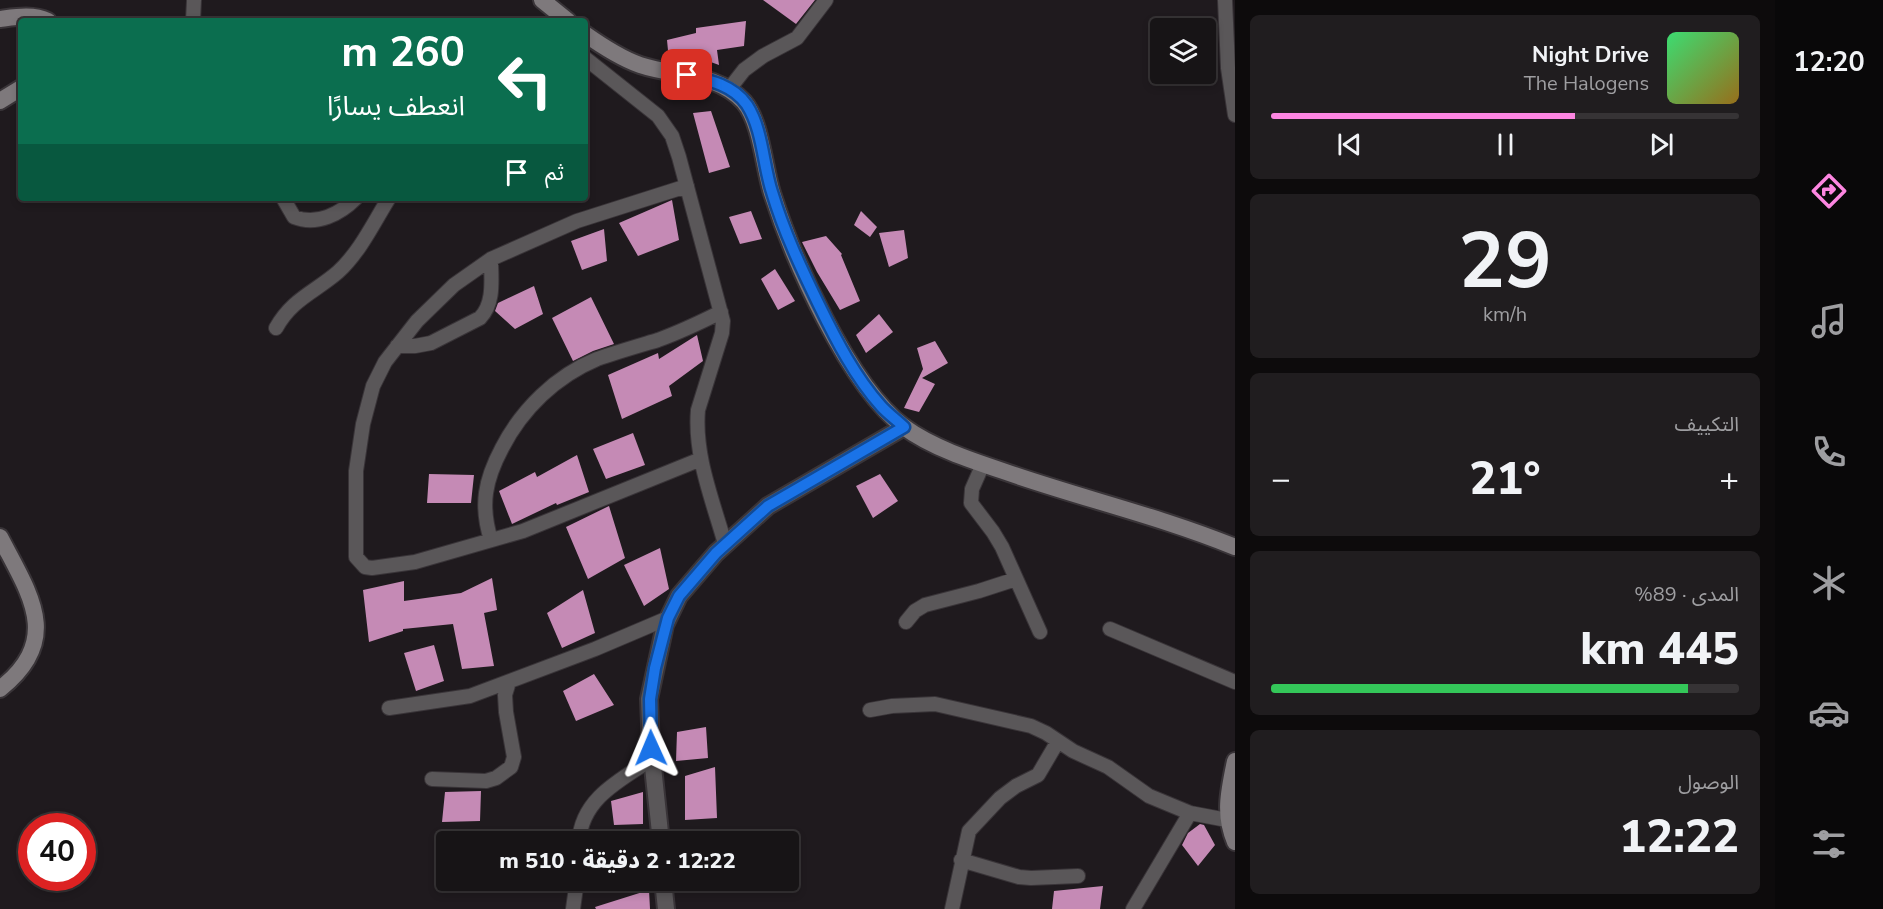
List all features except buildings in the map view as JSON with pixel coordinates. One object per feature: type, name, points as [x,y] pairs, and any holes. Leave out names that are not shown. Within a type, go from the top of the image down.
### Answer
[{"type":"main road","points":[[551,8],[564,18]]},
{"type":"main road","points":[[0,20],[26,16],[40,18]]},
{"type":"main road","points":[[588,36],[623,58],[641,65],[706,79],[729,88],[747,105],[779,215],[793,252],[835,338],[851,364],[881,406],[904,427],[956,454],[1027,480],[1148,515],[1235,547]]},
{"type":"main road","points":[[0,101],[18,90]]},
{"type":"main road","points":[[0,537],[31,599],[37,628],[34,645],[27,662],[15,677],[0,688]]},
{"type":"main road","points":[[1235,761],[1232,789],[1227,802],[1227,820],[1235,842]]},
{"type":"street","points":[[193,18],[194,0]]},
{"type":"street","points":[[729,88],[744,70],[763,56],[797,38],[826,0]]},
{"type":"street","points":[[1225,0],[1228,68],[1235,115]]},
{"type":"street","points":[[588,59],[666,124],[672,136],[687,186],[723,321],[722,333],[698,410],[700,459],[725,544]]},
{"type":"street","points":[[687,186],[576,221],[491,259],[454,285],[417,321],[386,362],[373,386],[363,424],[356,471],[354,552],[365,567],[415,562],[523,531],[700,459]]},
{"type":"street","points":[[285,201],[294,217],[313,221],[337,214],[352,201]]},
{"type":"street","points":[[276,328],[284,313],[299,299],[339,271],[357,248],[387,201]]},
{"type":"street","points":[[397,346],[431,343],[480,318],[486,312],[489,304],[491,259]]},
{"type":"street","points":[[491,540],[484,517],[484,498],[487,486],[495,460],[507,436],[526,410],[555,383],[596,360],[660,339],[722,312]]},
{"type":"street","points":[[660,831],[652,759],[650,699],[668,618],[679,596],[725,544],[768,506],[904,427]]},
{"type":"street","points":[[983,464],[972,489],[971,503],[993,532],[1040,632]]},
{"type":"street","points":[[906,622],[915,611],[925,605],[1016,579]]},
{"type":"street","points":[[389,708],[470,696],[595,649],[668,618]]},
{"type":"street","points":[[1110,629],[1235,682]]},
{"type":"street","points":[[432,779],[486,781],[496,778],[511,767],[514,757],[506,712],[509,682]]},
{"type":"street","points":[[870,710],[916,705],[946,706],[1030,726],[1119,774],[1149,796],[1190,813],[1227,820]]},
{"type":"street","points":[[952,909],[969,831],[1008,791],[1038,775],[1058,741]]},
{"type":"street","points":[[580,831],[588,809],[598,797],[652,759]]},
{"type":"street","points":[[1132,909],[1190,813]]},
{"type":"street","points":[[961,860],[1018,877],[1078,876]]},
{"type":"street","points":[[573,909],[575,891]]},
{"type":"street","points":[[664,891],[666,909]]},
{"type":"route","points":[[651,748],[650,699],[655,668],[668,618],[679,596],[716,553],[768,506],[904,427],[881,406],[851,364],[835,338],[793,252],[779,215],[757,132],[747,105],[729,88],[687,75]]}]
